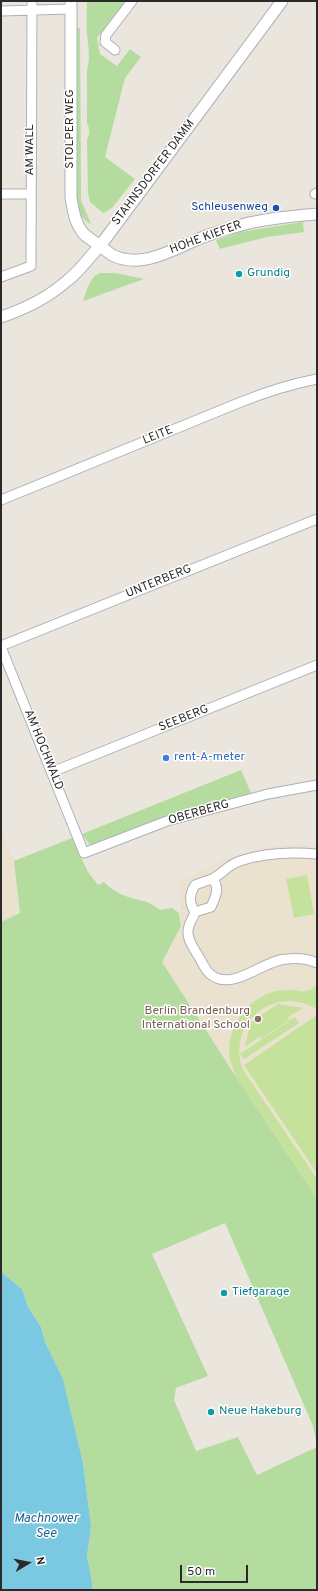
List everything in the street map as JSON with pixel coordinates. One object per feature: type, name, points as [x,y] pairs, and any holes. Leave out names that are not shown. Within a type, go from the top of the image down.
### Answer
[{"type":"street","name":"AM WALL","points":[[1,277],[31,266],[32,1]]},
{"type":"street","points":[[115,50],[105,42],[106,35],[132,1]]},
{"type":"street","name":"STAHNSDORFER DAMM","points":[[1,317],[16,312],[35,302],[67,282],[100,246],[282,1]]},
{"type":"street","points":[[1,11],[32,11],[71,5]]},
{"type":"street","name":"STOLPER WEG","points":[[71,5],[71,197],[75,218],[81,231],[100,246]]},
{"type":"street","points":[[1,194],[31,194]]},
{"type":"street","name":"HOHE KIEFER","points":[[100,246],[116,257],[130,260],[146,259],[158,256],[202,237],[243,225],[274,219],[317,214]]},
{"type":"street","name":"LEITE","points":[[1,500],[241,402],[276,389],[317,379]]},
{"type":"street","name":"UNTERBERG","points":[[1,647],[317,519]]},
{"type":"street","name":"AM HOCHWALD","points":[[1,647],[84,853]]},
{"type":"street","name":"SEEBERG","points":[[52,772],[317,665]]},
{"type":"street","name":"OBERBERG","points":[[84,853],[167,821],[268,794],[317,785]]},
{"type":"street","points":[[195,912],[191,906],[190,894],[195,885],[212,878],[240,861],[251,858],[290,854],[317,854]]},
{"type":"street","points":[[212,878],[217,885],[217,890],[211,907],[195,912],[189,925],[187,935],[209,973],[215,978],[225,981],[238,978],[267,964],[286,959],[311,960],[317,963]]},
{"type":"shaded area","points":[[1,830],[14,861],[20,913],[1,922]]},
{"type":"shaded area","name":"Berlin Brandenburg International School","points":[[285,845],[317,846],[317,1198],[236,1077],[162,962],[181,926],[179,882],[226,859],[258,849]]},
{"type":"green space","points":[[87,1],[121,1],[124,3],[97,38],[100,54],[117,66],[130,49],[141,57],[125,78],[105,157],[135,179],[112,208],[103,213],[90,202],[88,193],[87,140],[89,135],[89,127],[87,123],[87,70],[89,56]]},
{"type":"green space","points":[[77,27],[80,29],[81,200],[91,224],[82,217],[76,199]]},
{"type":"green space","points":[[303,222],[304,232],[267,237],[220,249],[216,240],[240,232]]},
{"type":"green space","points":[[115,273],[144,279],[83,301],[92,280],[97,274]]},
{"type":"green space","points":[[241,770],[251,793],[170,815],[90,845],[82,834]]},
{"type":"green space","points":[[72,838],[88,872],[98,885],[104,882],[115,891],[125,896],[148,902],[160,910],[172,908],[179,913],[181,926],[162,962],[236,1077],[317,1198],[317,1445],[313,1426],[225,1223],[152,1254],[208,1376],[176,1388],[174,1400],[196,1451],[238,1437],[257,1475],[317,1447],[317,1590],[92,1590],[87,1556],[91,1526],[83,1463],[63,1380],[45,1342],[41,1327],[28,1307],[22,1289],[1,1272],[1,922],[20,913],[14,861]]},
{"type":"green space","points":[[307,875],[314,914],[294,918],[286,879]]},
{"type":"green space","points":[[317,985],[317,1009],[301,1003],[285,1001],[270,1005],[258,1012],[248,1023],[241,1037],[240,1053],[243,1070],[317,1179],[317,1198],[236,1077],[230,1060],[229,1050],[230,1040],[237,1022],[248,1007],[256,1000],[264,995],[276,991],[305,991]]},
{"type":"green space","points":[[278,1004],[303,1008],[288,1017],[289,1020],[261,1039],[260,1036],[246,1046],[251,1022]]},
{"type":"green space","points":[[317,1015],[317,1173],[244,1065]]},
{"type":"green space","points":[[295,1017],[299,1023],[244,1059],[240,1054]]},
{"type":"water","name":"Machnower See","points":[[1,1272],[22,1289],[28,1307],[41,1327],[45,1342],[63,1379],[83,1463],[91,1526],[87,1556],[92,1590],[1,1590]]},
{"type":"place","name":"Schleusenweg","points":[[276,208]]},
{"type":"place","name":"Grundig","points":[[239,274]]},
{"type":"place","name":"rent-A-meter","points":[[166,758]]},
{"type":"place","name":"Berlin Brandenburg International School","points":[[258,1019]]},
{"type":"place","name":"Tiefgarage","points":[[224,1293]]},
{"type":"place","name":"Neue Hakeburg","points":[[211,1412]]}]
